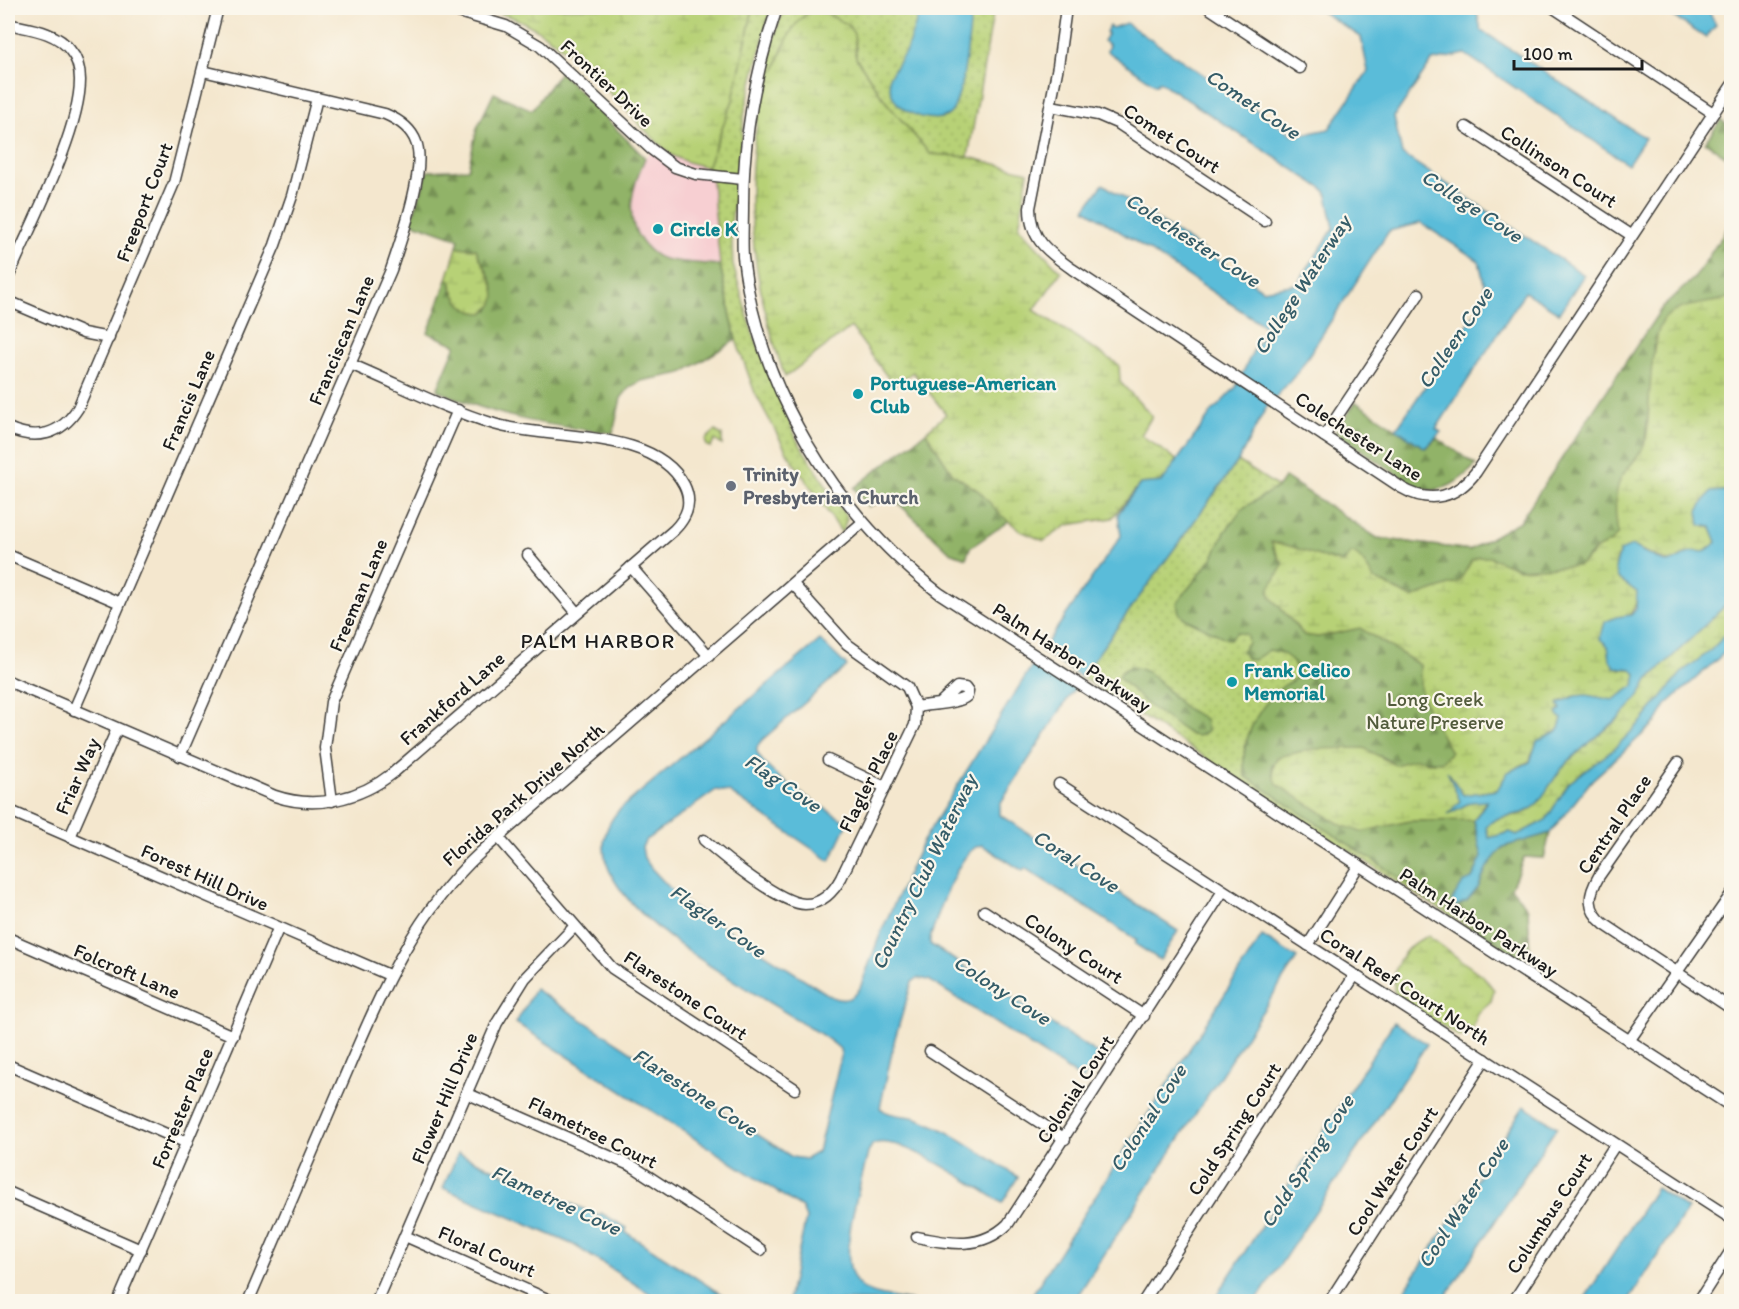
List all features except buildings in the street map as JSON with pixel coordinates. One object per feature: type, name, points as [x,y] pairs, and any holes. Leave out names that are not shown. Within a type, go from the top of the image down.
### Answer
[{"type":"street","name":"Freeport Court","points":[[8,428],[28,435],[49,433],[66,423],[81,402],[174,183],[218,8]]},
{"type":"street","name":"Frontier Drive","points":[[445,8],[506,26],[540,45],[651,149],[675,167],[696,174],[743,179]]},
{"type":"street","name":"Palm Harbor Parkway","points":[[777,8],[749,112],[743,179],[743,255],[753,308],[768,356],[786,400],[811,449],[863,522],[923,580],[1731,1107]]},
{"type":"street","name":"Colechester Lane","points":[[1066,8],[1051,106],[1030,208],[1031,224],[1038,242],[1072,269],[1415,495],[1436,498],[1457,492],[1470,481],[1483,463],[1731,85]]},
{"type":"street","points":[[1209,8],[1300,68]]},
{"type":"street","points":[[1554,8],[1713,113]]},
{"type":"street","points":[[8,24],[48,34],[64,44],[76,59],[80,79],[75,110],[63,146],[8,278]]},
{"type":"street","name":"Franciscan Lane","points":[[180,756],[401,241],[418,172],[419,150],[407,128],[393,118],[203,71]]},
{"type":"street","name":"Francis Lane","points":[[74,710],[282,227],[316,98]]},
{"type":"street","name":"Comet Court","points":[[1051,106],[1098,115],[1119,124],[1266,221]]},
{"type":"street","name":"Collinson Court","points":[[1466,127],[1631,235]]},
{"type":"street","points":[[1324,436],[1419,294]]},
{"type":"street","points":[[8,301],[83,333],[109,338]]},
{"type":"street","name":"Frankford Lane","points":[[8,681],[284,799],[311,802],[332,801],[361,792],[386,778],[674,530],[687,512],[687,492],[672,470],[649,453],[632,446],[523,432],[458,410],[350,364]]},
{"type":"street","name":"Freeman Lane","points":[[332,801],[325,748],[331,702],[458,410]]},
{"type":"street","name":"Florida Park Drive North","points":[[248,1302],[389,975],[410,937],[443,891],[498,837],[794,584],[863,522]]},
{"type":"street","points":[[8,555],[120,603]]},
{"type":"street","points":[[528,555],[577,613]]},
{"type":"street","points":[[631,567],[709,657]]},
{"type":"street","points":[[794,584],[848,644],[904,684],[916,707],[941,702]]},
{"type":"street","name":"Flagler Place","points":[[704,840],[723,857],[785,897],[802,903],[813,903],[825,897],[838,884],[915,725],[916,707]]},
{"type":"street","name":"Friar Way","points":[[70,837],[117,729]]},
{"type":"street","points":[[828,760],[885,787]]},
{"type":"street","name":"Central Place","points":[[1676,973],[1600,920],[1593,914],[1589,900],[1599,876],[1678,764]]},
{"type":"street","name":"Coral Reef Court North","points":[[1059,783],[1731,1219]]},
{"type":"street","name":"Forest Hill Drive","points":[[8,810],[278,929],[389,975]]},
{"type":"street","name":"Flarestone Court","points":[[498,837],[574,927],[618,973],[795,1089]]},
{"type":"street","points":[[1308,945],[1359,866]]},
{"type":"street","name":"Colonial Court","points":[[917,1237],[969,1244],[999,1232],[1017,1213],[1223,891]]},
{"type":"street","points":[[1629,1041],[1731,893]]},
{"type":"street","name":"Colony Court","points":[[984,911],[1143,1016]]},
{"type":"street","name":"Flower Hill Drive","points":[[376,1302],[490,1036],[511,998],[539,962],[574,927]]},
{"type":"street","name":"Forrester Place","points":[[118,1302],[278,929]]},
{"type":"street","name":"Folcroft Lane","points":[[8,938],[233,1036]]},
{"type":"street","points":[[1676,973],[1731,1009]]},
{"type":"street","name":"Cold Spring Court","points":[[1143,1302],[1355,975]]},
{"type":"street","points":[[930,1051],[1065,1139]]},
{"type":"street","name":"Cool Water Court","points":[[1329,1302],[1485,1059]]},
{"type":"street","points":[[8,1065],[187,1143]]},
{"type":"street","name":"Flametree Court","points":[[466,1093],[634,1167],[761,1250]]},
{"type":"street","name":"Columbus Court","points":[[1514,1302],[1615,1145]]},
{"type":"street","points":[[8,1192],[141,1250]]},
{"type":"street","name":"Floral Court","points":[[405,1236],[554,1302]]},
{"type":"street","points":[[1698,1302],[1731,1249]]},
{"type":"shaded area","points":[[659,144],[687,162],[707,167],[712,182],[720,265],[663,259],[650,253],[634,231],[631,220],[635,182],[645,158]]},
{"type":"green space","points":[[480,8],[753,8],[733,100],[707,167],[671,155],[583,65],[544,34],[518,20]]},
{"type":"green space","points":[[753,8],[771,8],[745,110],[731,224],[733,265],[752,331],[797,440],[847,518],[842,533],[788,454],[755,393],[736,340],[720,265],[712,182],[707,167],[733,100]]},
{"type":"green space","points":[[784,8],[994,8],[968,157],[930,154],[885,101],[856,58],[856,47],[849,26],[838,20],[806,13],[783,47],[775,70],[768,74],[773,41]]},
{"type":"green space","points":[[815,10],[827,13],[849,26],[854,34],[856,58],[885,101],[930,154],[968,157],[1028,172],[1019,227],[1061,272],[1034,310],[1119,365],[1120,382],[1152,416],[1141,435],[1178,461],[1162,482],[1140,484],[1112,518],[1068,525],[1044,541],[1021,531],[1001,515],[979,491],[953,474],[926,432],[946,414],[913,372],[894,386],[851,327],[785,377],[763,302],[756,264],[751,189],[753,151],[768,74],[775,70],[789,35],[800,19]]},
{"type":"green space","points":[[560,72],[645,158],[634,190],[631,212],[636,232],[644,245],[664,259],[720,265],[736,340],[682,373],[641,381],[630,387],[621,398],[613,433],[566,427],[503,414],[481,408],[437,390],[456,345],[428,333],[447,279],[450,280],[452,292],[489,310],[493,301],[493,286],[476,249],[457,247],[459,239],[411,222],[428,171],[468,169],[477,128],[494,93],[532,110]]},
{"type":"green space","points":[[1721,120],[1731,127],[1731,160],[1705,142]]},
{"type":"green space","points":[[1731,222],[1731,297],[1653,346],[1654,362],[1644,450],[1625,472],[1618,487],[1618,534],[1611,542],[1596,549],[1580,565],[1546,569],[1513,566],[1465,575],[1459,582],[1412,598],[1374,579],[1350,556],[1345,563],[1308,553],[1273,548],[1283,565],[1269,590],[1270,596],[1304,635],[1318,637],[1360,628],[1420,665],[1420,678],[1434,721],[1451,752],[1441,762],[1423,761],[1395,765],[1381,756],[1278,757],[1272,766],[1273,775],[1361,832],[1409,821],[1474,820],[1482,857],[1472,879],[1460,890],[1454,907],[1471,896],[1497,853],[1516,842],[1550,833],[1544,858],[1524,857],[1511,888],[1528,909],[1530,959],[1524,960],[1245,776],[1247,739],[1257,716],[1264,705],[1282,687],[1294,679],[1298,671],[1286,656],[1274,651],[1269,650],[1254,660],[1247,659],[1242,651],[1248,643],[1247,635],[1237,632],[1230,639],[1225,638],[1184,618],[1179,613],[1177,603],[1213,557],[1225,532],[1243,508],[1278,487],[1285,477],[1377,538],[1470,550],[1520,521],[1661,309],[1696,276]]},
{"type":"green space","points":[[457,247],[476,249],[492,282],[494,299],[491,307],[483,313],[470,310],[460,303],[450,280],[447,279]]},
{"type":"green space","points":[[1731,297],[1732,402],[1726,415],[1731,425],[1731,492],[1724,491],[1705,527],[1711,527],[1717,542],[1704,553],[1690,553],[1671,563],[1632,546],[1616,558],[1618,578],[1637,592],[1637,599],[1631,613],[1605,641],[1610,650],[1610,660],[1620,669],[1632,669],[1636,674],[1634,686],[1613,700],[1575,696],[1559,703],[1562,719],[1558,731],[1540,743],[1533,751],[1530,761],[1514,769],[1497,790],[1463,795],[1449,773],[1460,801],[1450,813],[1471,802],[1487,799],[1474,820],[1409,821],[1361,832],[1341,825],[1278,785],[1273,771],[1278,757],[1312,749],[1364,748],[1395,765],[1416,759],[1441,762],[1451,752],[1429,713],[1420,688],[1420,665],[1360,628],[1318,637],[1304,635],[1270,596],[1269,590],[1283,565],[1271,542],[1344,563],[1351,553],[1354,553],[1362,560],[1374,579],[1412,598],[1459,582],[1472,560],[1479,557],[1490,557],[1519,569],[1578,566],[1596,549],[1611,542],[1618,534],[1615,511],[1616,494],[1621,479],[1646,440],[1653,354],[1660,326],[1666,317],[1680,309]]},
{"type":"green space","points":[[1356,402],[1425,448],[1437,438],[1476,465],[1463,477],[1443,488],[1418,489],[1335,432]]},
{"type":"green space","points":[[715,431],[722,435],[722,445],[715,440],[711,447],[707,446],[705,440]]},
{"type":"green space","points":[[926,432],[953,474],[979,491],[1009,521],[970,548],[966,558],[950,552],[897,502],[886,499],[868,507],[854,488]]},
{"type":"green space","name":"Long Creek Nature Preserve","points":[[1238,461],[1278,487],[1285,477],[1377,538],[1470,550],[1520,521],[1681,669],[1656,722],[1592,780],[1550,832],[1544,858],[1524,857],[1511,888],[1528,909],[1530,959],[1526,965],[1081,677]]},
{"type":"green space","points":[[1731,600],[1731,629],[1709,652],[1683,671],[1642,721],[1613,750],[1569,783],[1546,820],[1517,835],[1510,832],[1489,838],[1486,828],[1491,823],[1497,819],[1529,811],[1535,806],[1565,765],[1621,716],[1641,693],[1648,680]]},
{"type":"green space","points":[[1130,667],[1139,668],[1153,676],[1184,707],[1205,719],[1207,731],[1198,736],[1191,735],[1149,706],[1118,677],[1121,672]]},
{"type":"green space","points":[[1428,936],[1484,977],[1494,990],[1491,1001],[1478,1014],[1472,1030],[1460,1037],[1395,997],[1394,977],[1399,960],[1410,947]]},
{"type":"water","points":[[921,8],[972,8],[966,59],[958,96],[950,114],[937,119],[912,114],[905,110],[895,100],[890,85],[889,77],[906,51]]},
{"type":"water","points":[[1316,8],[1370,8],[1377,13],[1402,8],[1476,8],[1481,30],[1645,138],[1628,164],[1465,54],[1432,61],[1394,117],[1402,154],[1584,275],[1559,313],[1525,292],[1436,429],[1441,432],[1425,448],[1396,429],[1487,296],[1479,261],[1421,223],[1389,231],[1298,372],[1266,408],[1238,461],[1081,677],[1041,651],[1121,536],[1118,514],[1140,484],[1162,482],[1211,413],[1236,387],[1254,349],[1268,328],[1085,209],[1103,184],[1263,290],[1297,284],[1334,228],[1326,191],[1159,81],[1156,85],[1107,51],[1109,45],[1103,41],[1108,33],[1106,32],[1109,26],[1112,28],[1126,23],[1295,136],[1329,129],[1368,71],[1361,37]]},
{"type":"water","points":[[1660,8],[1707,8],[1716,25],[1706,38]]},
{"type":"water","points":[[1710,492],[1731,492],[1731,600],[1648,680],[1632,705],[1621,716],[1565,765],[1535,806],[1523,813],[1491,822],[1486,828],[1489,838],[1510,832],[1517,835],[1546,820],[1569,783],[1613,750],[1642,721],[1683,671],[1709,652],[1731,629],[1731,647],[1666,705],[1656,722],[1592,780],[1550,833],[1503,847],[1487,867],[1478,888],[1467,901],[1454,907],[1452,900],[1463,883],[1472,879],[1482,857],[1474,820],[1487,801],[1471,802],[1448,814],[1460,801],[1447,771],[1463,795],[1497,790],[1508,772],[1530,762],[1537,741],[1558,731],[1562,719],[1557,714],[1561,709],[1558,704],[1575,696],[1586,695],[1613,700],[1634,686],[1636,674],[1632,669],[1614,667],[1610,660],[1608,646],[1600,639],[1605,622],[1616,617],[1631,615],[1636,609],[1637,592],[1618,578],[1615,568],[1620,551],[1632,546],[1666,563],[1687,553],[1704,552],[1717,542],[1711,527],[1700,525],[1698,511]]},
{"type":"water","points":[[820,640],[847,666],[761,741],[757,750],[764,763],[785,782],[848,823],[830,861],[729,792],[716,790],[646,840],[642,847],[644,858],[652,869],[680,899],[832,997],[845,999],[852,997],[860,988],[881,932],[923,841],[1036,659],[1076,686],[1000,804],[1000,815],[1178,931],[1160,960],[1135,944],[1137,940],[1025,868],[1023,871],[982,845],[973,849],[965,858],[950,884],[930,938],[930,944],[1098,1054],[1083,1080],[929,980],[918,978],[912,982],[895,1038],[880,1108],[892,1114],[930,1123],[1018,1177],[1002,1203],[917,1153],[883,1143],[872,1145],[851,1222],[849,1260],[852,1275],[860,1286],[872,1293],[913,1301],[788,1301],[806,1218],[802,1208],[516,1023],[535,989],[792,1157],[806,1159],[818,1152],[841,1056],[840,1049],[814,1030],[682,947],[642,914],[614,879],[604,844],[619,810]]},
{"type":"water","name":"Colonial Cove","points":[[1262,936],[1297,958],[1074,1301],[1028,1301]]},
{"type":"water","name":"Cold Spring Cove","points":[[1394,1022],[1427,1044],[1256,1301],[1213,1301]]},
{"type":"water","name":"Cool Water Cove","points":[[1524,1106],[1557,1127],[1443,1301],[1398,1301]]},
{"type":"water","name":"Flametree Cove","points":[[458,1153],[599,1216],[601,1213],[627,1228],[625,1232],[732,1301],[661,1301],[574,1245],[443,1188]]},
{"type":"water","points":[[1656,1188],[1688,1209],[1628,1301],[1583,1301]]},
{"type":"place","name":"Circle K","points":[[658,229]]},
{"type":"place","name":"Portuguese-American Club","points":[[858,394]]},
{"type":"place","name":"Trinity Presbyterian Church","points":[[731,486]]},
{"type":"place","name":"Frank Celico Memorial","points":[[1232,682]]},
{"type":"district","name":"PALM HARBOR","points":[[598,641]]},
{"type":"water label","name":"Comet Cove","points":[[1253,104]]},
{"type":"water label","name":"College Cove","points":[[1472,206]]},
{"type":"water label","name":"Colechester Cove","points":[[1193,240]]},
{"type":"water label","name":"College Waterway","points":[[1302,285]]},
{"type":"water label","name":"Colleen Cove","points":[[1455,338]]},
{"type":"water label","name":"Flag Cove","points":[[783,783]]},
{"type":"water label","name":"Coral Cove","points":[[1076,861]]},
{"type":"water label","name":"Country Club Waterway","points":[[924,872]]},
{"type":"water label","name":"Flagler Cove","points":[[718,921]]},
{"type":"water label","name":"Colony Cove","points":[[1002,990]]},
{"type":"water label","name":"Flarestone Cove","points":[[695,1092]]}]
